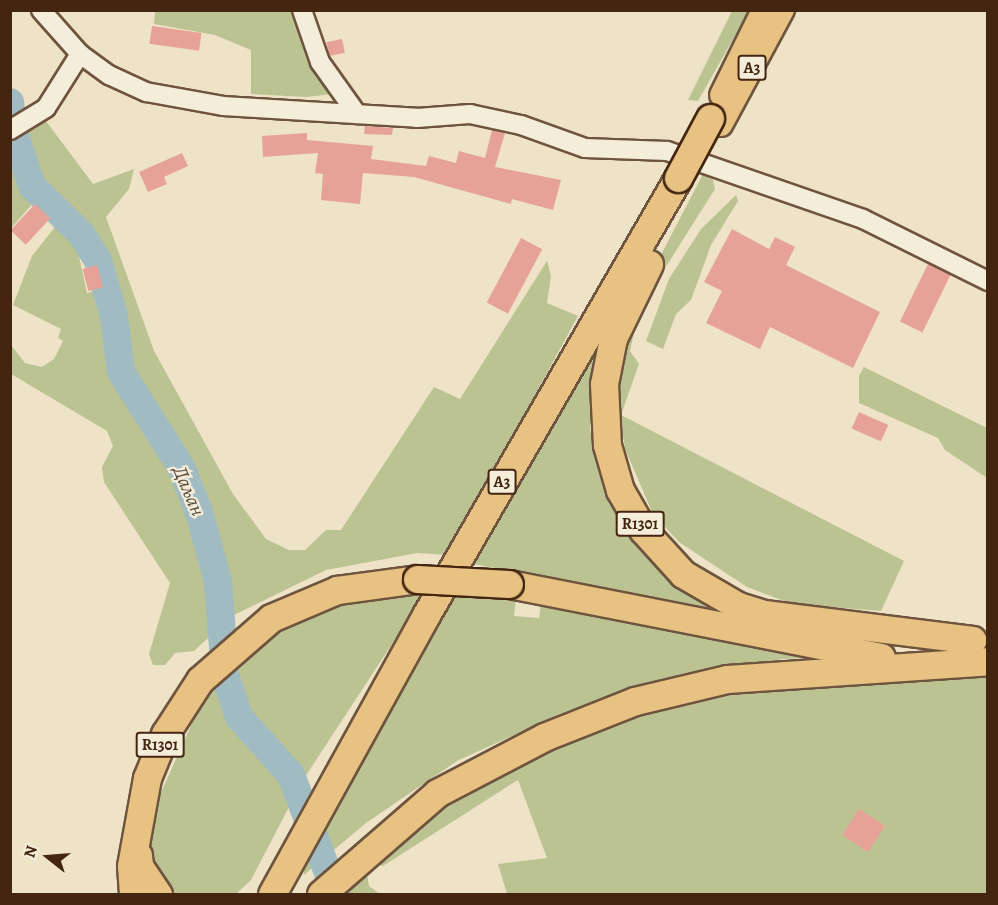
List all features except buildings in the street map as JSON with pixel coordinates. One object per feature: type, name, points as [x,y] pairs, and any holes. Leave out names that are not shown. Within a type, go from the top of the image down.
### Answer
[{"type":"highway","name":"A3","points":[[331,789],[686,182],[715,121]]},
{"type":"highway","name":"A3","points":[[272,894],[426,615],[686,182]]},
{"type":"highway","name":"R1301","points":[[686,182],[613,338],[604,384],[607,445],[620,490],[643,530],[682,574],[738,606],[776,616],[980,651]]},
{"type":"highway","name":"R1301","points":[[133,894],[131,866],[147,778],[165,734],[200,680],[271,618],[337,590],[417,579],[509,584],[626,606],[980,651]]},
{"type":"highway","points":[[321,894],[357,860],[437,793],[543,737],[635,701],[726,679],[980,651]]},
{"type":"highway","name":"R1301","points":[[138,818],[139,866],[158,894]]},
{"type":"highway","name":"A3","points":[[284,894],[296,853]]},
{"type":"highway","points":[[260,894],[296,853]]},
{"type":"main road","name":"A3","points":[[715,121],[763,10]]},
{"type":"main road","name":"A3","points":[[715,121],[783,10]]},
{"type":"street","points":[[41,10],[80,54],[109,75],[146,92],[184,100],[357,114],[470,114],[521,125],[585,148],[667,152],[863,219],[987,281]]},
{"type":"street","points":[[302,10],[320,62],[357,114]]},
{"type":"street","points":[[11,129],[35,117],[56,95],[80,54]]},
{"type":"green space","points":[[155,11],[295,11],[333,94],[306,97],[251,94],[251,50],[215,35],[154,24]]},
{"type":"green space","points":[[732,11],[749,11],[698,101],[688,100]]},
{"type":"green space","points":[[43,117],[93,184],[134,169],[129,189],[106,217],[154,351],[233,494],[266,539],[289,550],[305,550],[326,530],[341,530],[434,387],[460,399],[547,261],[551,276],[547,303],[578,316],[448,555],[417,553],[326,570],[232,616],[194,651],[175,653],[165,665],[153,665],[149,654],[170,583],[104,482],[102,467],[113,446],[107,431],[11,374],[11,345],[25,363],[42,367],[54,359],[63,341],[58,338],[61,329],[13,305],[32,256],[59,222],[36,200],[11,228],[11,136]],"holes":[[[93,241],[112,286],[87,293],[77,247]]]},
{"type":"green space","points":[[703,174],[713,180],[715,189],[650,292],[635,328],[630,351],[639,364],[621,415],[904,561],[881,611],[792,604],[747,587],[679,542],[653,514],[625,449],[615,381],[635,305]]},
{"type":"green space","points":[[736,195],[738,201],[711,245],[691,300],[676,314],[663,349],[646,341],[669,279],[701,229]]},
{"type":"green space","points":[[596,353],[590,430],[605,489],[649,558],[676,586],[712,608],[473,564]]},
{"type":"green space","points":[[864,367],[987,428],[987,478],[945,450],[938,438],[859,403],[859,376]]},
{"type":"green space","points":[[384,592],[424,595],[303,780],[251,880],[236,894],[172,894],[154,879],[147,846],[150,817],[206,692],[284,626],[316,609]]},
{"type":"green space","points":[[457,594],[516,598],[514,616],[539,618],[541,603],[838,657],[783,659],[685,673],[562,713],[457,761],[366,823],[304,875],[303,864]]},
{"type":"green space","points":[[987,668],[987,894],[507,894],[498,864],[547,858],[518,780],[383,866],[365,862],[413,820],[479,778],[556,742],[650,711],[795,681]]},
{"type":"green space","points":[[365,862],[369,886],[380,894],[329,894]]},
{"type":"waterway","name":"Даљан","points":[[10,102],[14,133],[32,186],[82,235],[98,261],[114,316],[121,372],[181,467],[199,512],[218,581],[225,675],[239,717],[291,775],[336,894]]}]
